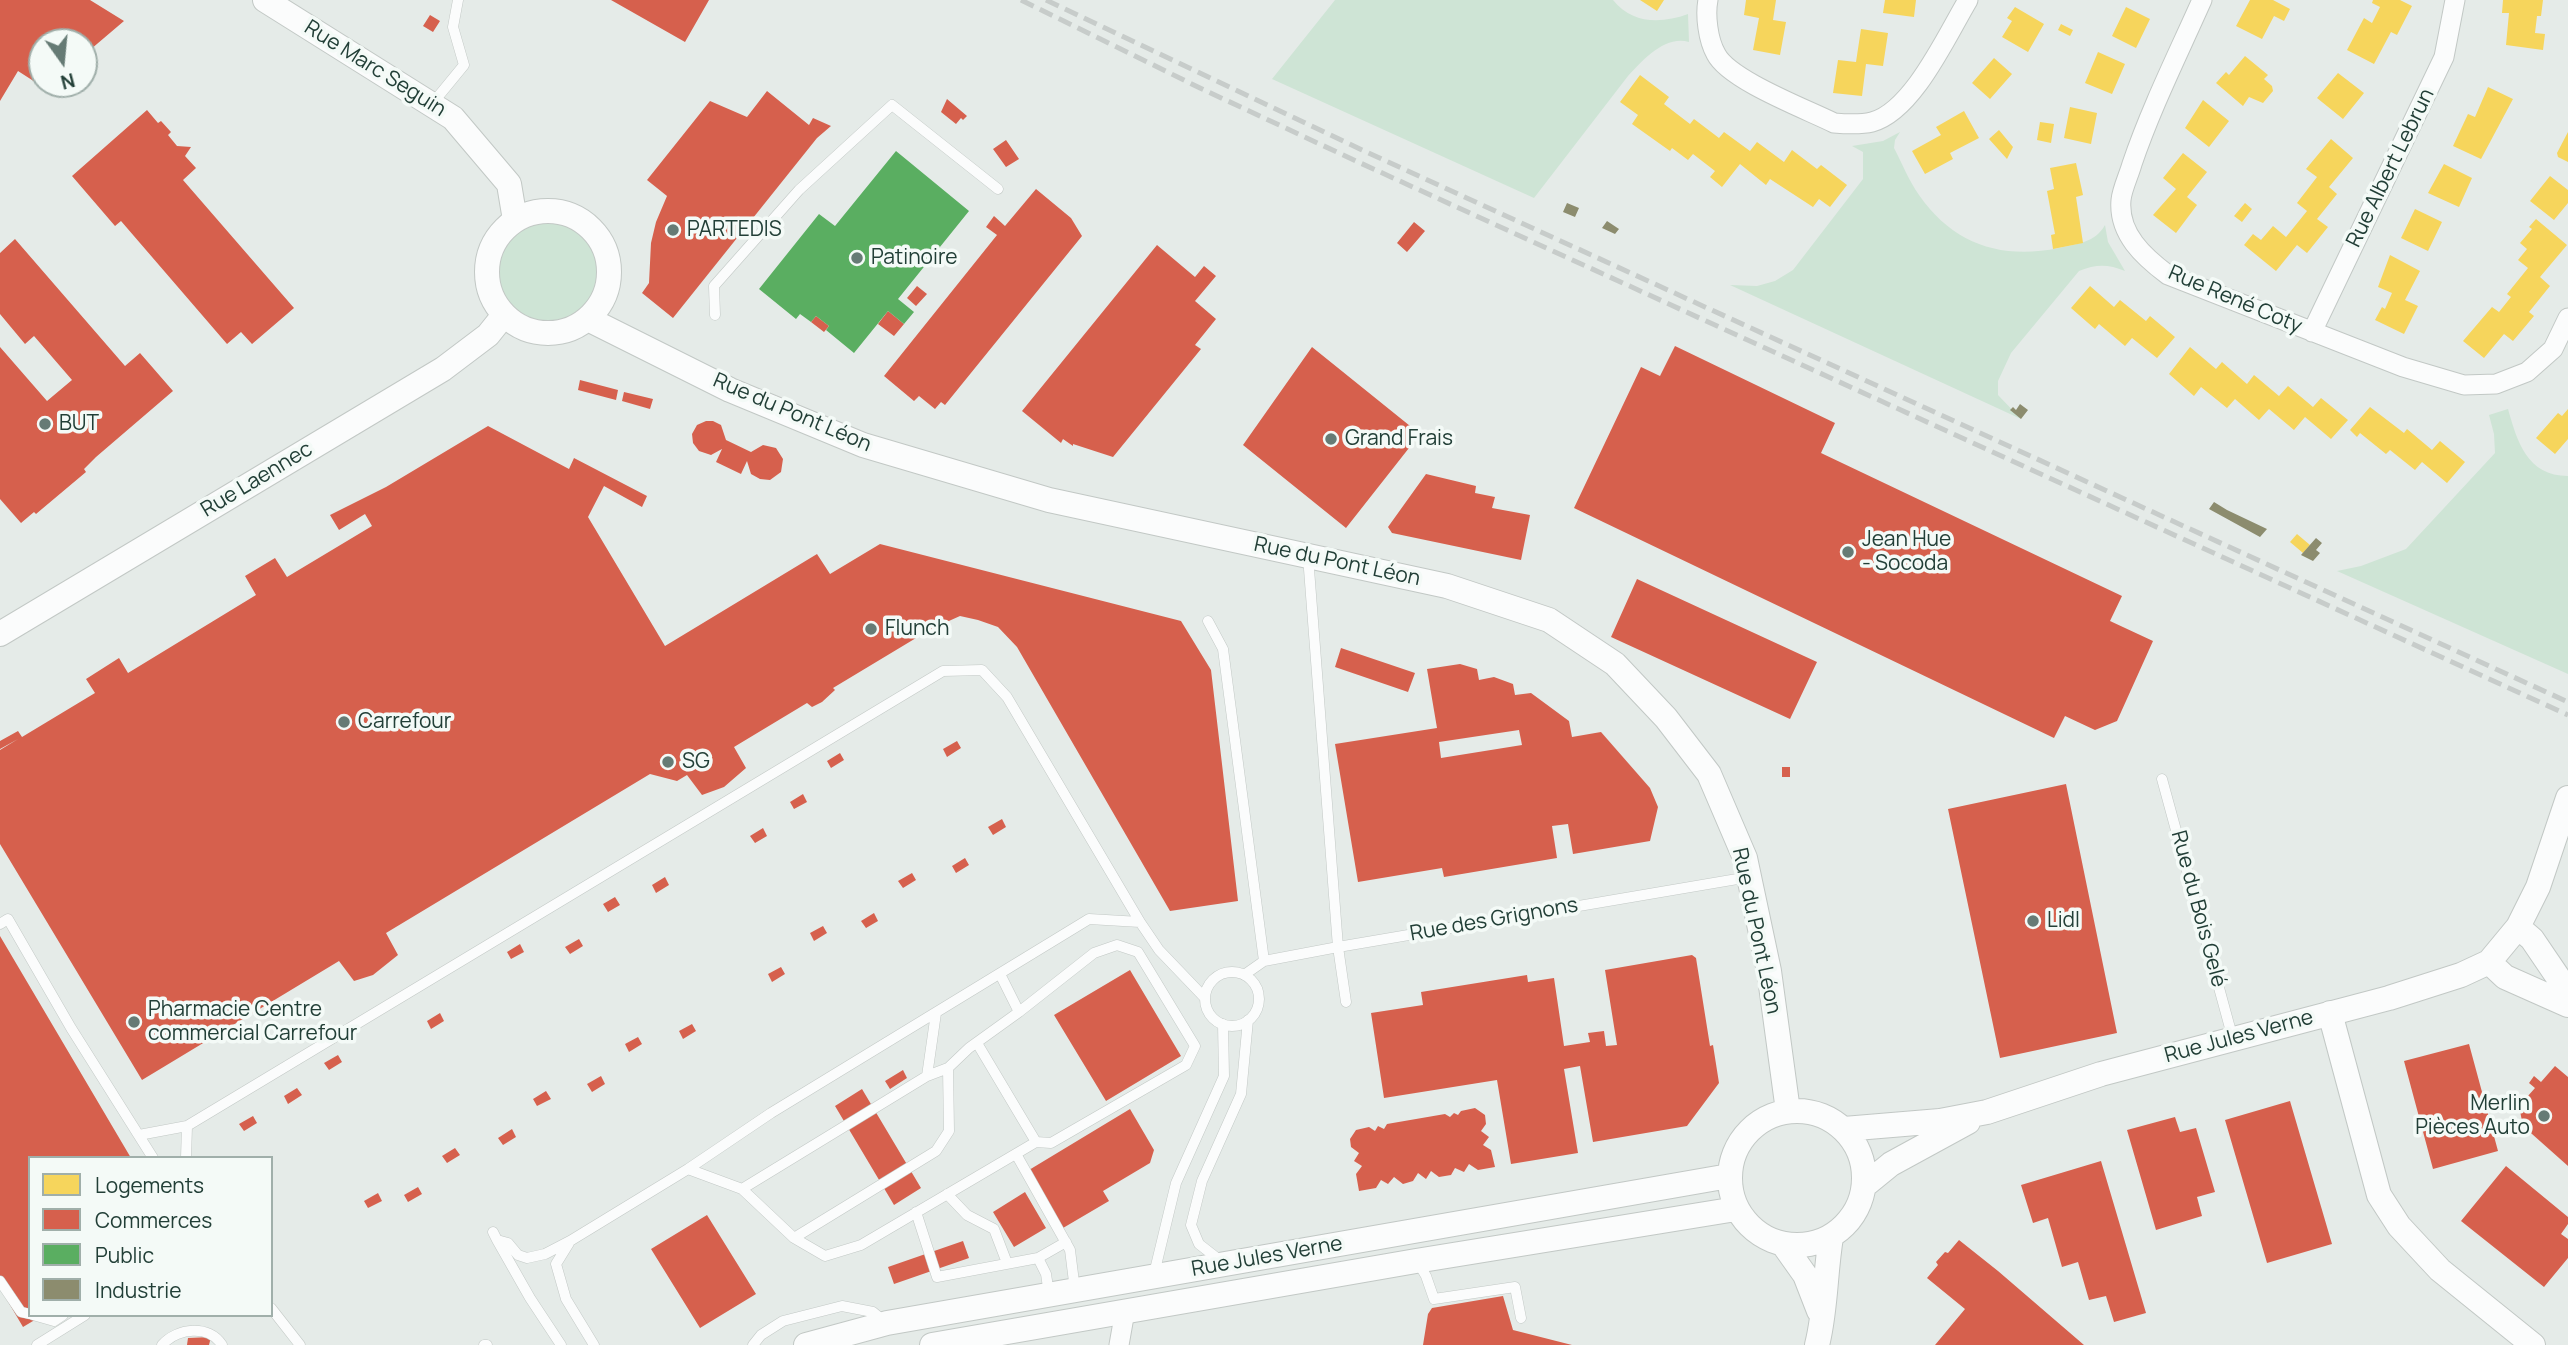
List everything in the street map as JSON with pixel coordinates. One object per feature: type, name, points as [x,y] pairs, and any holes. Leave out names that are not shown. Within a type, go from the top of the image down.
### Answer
[{"type":"street","name":"Rue Marc Seguin","points":[[265,0],[453,118],[509,184],[516,219]]},
{"type":"street","points":[[1708,0],[1708,28],[1716,54],[1734,74],[1834,123],[1852,124],[1874,121],[1913,93],[1968,0]]},
{"type":"street","name":"Rue René Coty","points":[[2202,0],[2143,131],[2121,200],[2125,224],[2133,243],[2147,259],[2168,275],[2433,377],[2464,385],[2496,384],[2527,372],[2553,349],[2568,318]]},
{"type":"street","name":"Rue Albert Lebrun","points":[[2312,332],[2444,57],[2453,22],[2455,0]]},
{"type":"street","points":[[555,211],[575,216],[591,228],[603,244],[609,264],[608,284],[601,303],[588,319],[572,328],[554,333],[536,332],[519,326],[504,315],[493,300],[487,283],[487,264],[496,239],[516,219],[535,212],[555,211]]},
{"type":"street","name":"Rue Laennec","points":[[0,634],[443,369],[488,335],[504,315]]},
{"type":"street","name":"Rue du Pont Léon","points":[[588,319],[730,390],[863,445],[1049,500],[1447,586],[1549,620],[1615,664],[1665,718],[1709,774],[1745,858],[1769,971],[1788,1111]]},
{"type":"street","points":[[2568,798],[2538,887],[2518,927],[2490,962],[2505,977],[2568,1005]]},
{"type":"street","points":[[2518,927],[2532,939],[2568,992]]},
{"type":"street","name":"Rue Jules Verne","points":[[1844,1129],[1940,1121],[1987,1112],[2101,1074],[2461,975],[2490,962]]},
{"type":"street","points":[[2330,1013],[2379,1195],[2399,1226],[2440,1270],[2533,1345]]},
{"type":"street","points":[[1788,1111],[1808,1111],[1828,1117],[1844,1129],[1857,1146],[1864,1165],[1864,1186],[1859,1206],[1847,1223],[1831,1237],[1808,1245],[1783,1244],[1762,1236],[1745,1221],[1736,1209],[1730,1191],[1729,1176],[1736,1148],[1757,1123],[1788,1111]]},
{"type":"street","name":"Rue Jules Verne","points":[[1864,1186],[1891,1164],[1987,1112]]},
{"type":"street","name":"Rue Jules Verne","points":[[806,1345],[887,1323],[1729,1176]]},
{"type":"street","name":"Rue Jules Verne","points":[[932,1345],[1736,1209]]},
{"type":"street","points":[[1820,1333],[1831,1237]]},
{"type":"street","points":[[1783,1244],[1805,1275],[1820,1333]]},
{"type":"street","points":[[1119,1345],[1125,1311]]},
{"type":"lane","points":[[432,105],[464,65],[453,27],[458,0]]},
{"type":"lane","points":[[715,315],[714,286],[799,190],[892,105],[998,189]]},
{"type":"lane","points":[[1308,556],[1338,947],[1346,1002]]},
{"type":"lane","points":[[1208,621],[1223,649],[1264,961]]},
{"type":"lane","points":[[139,1135],[187,1125],[943,671],[982,670],[1007,697],[1140,922],[1159,950],[1205,997]]},
{"type":"lane","name":"Rue du Bois Gelé","points":[[2162,779],[2233,1039]]},
{"type":"lane","name":"Rue des Grignons","points":[[1244,975],[1264,961],[1749,877]]},
{"type":"lane","points":[[0,924],[8,919],[71,1028],[152,1156]]},
{"type":"lane","points":[[561,1345],[530,1298],[495,1236],[508,1243],[518,1255],[527,1258],[545,1254],[688,1169],[751,1126],[1090,919],[1140,922]]},
{"type":"lane","points":[[688,1169],[742,1189],[794,1238],[825,1256],[861,1245],[1035,1142],[1051,1143],[1186,1065],[1195,1046],[1138,952],[1117,945],[1094,953],[948,1068],[927,1076],[742,1189]]},
{"type":"lane","points":[[1236,972],[1244,975],[1251,980],[1258,996],[1258,1005],[1248,1020],[1241,1024],[1223,1024],[1209,1014],[1205,997],[1207,988],[1218,975],[1236,972]]},
{"type":"lane","points":[[1000,974],[1019,1012]]},
{"type":"lane","points":[[927,1076],[936,1013]]},
{"type":"lane","points":[[1225,1264],[1199,1244],[1191,1225],[1202,1181],[1241,1094],[1248,1020]]},
{"type":"lane","points":[[1154,1277],[1176,1183],[1224,1076],[1223,1024]]},
{"type":"lane","points":[[977,1044],[1035,1142]]},
{"type":"lane","points":[[794,1238],[936,1151],[949,1130],[948,1068]]},
{"type":"lane","points":[[186,1156],[187,1125]]},
{"type":"lane","points":[[1016,1154],[1070,1250],[1075,1290]]},
{"type":"lane","points":[[947,1194],[967,1215],[994,1229],[1007,1264]]},
{"type":"lane","points":[[916,1212],[937,1277],[1038,1258],[1066,1242]]},
{"type":"lane","points":[[570,1241],[556,1264],[566,1299],[594,1345]]},
{"type":"lane","points":[[1038,1258],[1046,1274],[1049,1295]]},
{"type":"lane","points":[[1416,1261],[1426,1276],[1434,1299],[1515,1287],[1521,1318]]},
{"type":"lane","points":[[0,1281],[21,1312],[28,1314]]},
{"type":"lane","points":[[753,1345],[761,1335],[783,1321],[842,1306],[873,1312],[887,1323]]},
{"type":"lane","points":[[273,1311],[300,1345]]},
{"type":"lane","points":[[39,1317],[54,1321],[60,1317]]},
{"type":"lane","points":[[37,1345],[82,1317]]},
{"type":"lane","points":[[162,1345],[169,1337],[178,1333],[199,1331],[214,1335],[222,1345]]},
{"type":"green space","points":[[1335,0],[1613,0],[1629,14],[1648,20],[1688,14],[1689,42],[1663,45],[1640,63],[1534,198],[1272,79]]},
{"type":"green space","points":[[1900,132],[1894,148],[1915,190],[1932,212],[1963,236],[1998,249],[2038,251],[2085,242],[2096,236],[2105,225],[2108,242],[2125,271],[2102,266],[2079,271],[2011,353],[1998,381],[1998,395],[2021,419],[1730,285],[1757,286],[1775,281],[1793,270],[1863,179],[1863,152],[1852,146],[1883,141]]},
{"type":"green space","points":[[548,223],[567,227],[583,238],[594,254],[598,273],[594,292],[583,308],[567,319],[548,323],[529,319],[513,308],[502,292],[498,273],[502,254],[513,238],[529,227]]},
{"type":"green space","points":[[2508,409],[2520,444],[2533,463],[2543,470],[2568,476],[2568,674],[2337,571],[2361,566],[2406,549],[2495,453],[2489,415]]},
{"type":"building: Logements","points":[[1640,0],[1664,0],[1657,11]]},
{"type":"building: Logements","points":[[1746,0],[1776,0],[1773,20],[1786,22],[1780,55],[1753,50],[1759,18],[1744,15]]},
{"type":"building: Logements","points":[[1885,0],[1916,0],[1914,17],[1883,13]]},
{"type":"building: Logements","points":[[2250,0],[2273,0],[2290,9],[2284,21],[2274,16],[2262,39],[2236,26]]},
{"type":"building: Logements","points":[[2373,0],[2400,0],[2412,6],[2397,35],[2391,32],[2374,64],[2347,50],[2364,18],[2372,23],[2380,7],[2372,3]]},
{"type":"building: Logements","points":[[2503,0],[2543,0],[2535,33],[2545,34],[2543,50],[2506,45],[2509,13],[2502,13]]},
{"type":"building: Logements","points":[[2015,7],[2044,24],[2028,52],[2002,37],[2012,21],[2007,18]]},
{"type":"building: Logements","points":[[2126,7],[2150,19],[2136,48],[2112,36]]},
{"type":"building: Logements","points":[[2061,24],[2073,30],[2070,36],[2058,30]]},
{"type":"building: Logements","points":[[1861,29],[1888,33],[1883,66],[1866,64],[1862,96],[1833,93],[1838,60],[1856,62]]},
{"type":"building: Logements","points":[[2098,52],[2125,64],[2112,94],[2085,83]]},
{"type":"building: Logements","points":[[2245,56],[2268,75],[2264,79],[2272,86],[2273,91],[2263,103],[2249,97],[2243,106],[2216,83],[2226,72],[2229,75]]},
{"type":"building: Logements","points":[[1994,58],[2012,74],[1990,99],[1972,83]]},
{"type":"building: Logements","points":[[2338,73],[2364,93],[2343,119],[2317,98]]},
{"type":"building: Logements","points":[[1640,75],[1669,97],[1664,104],[1690,124],[1694,119],[1719,138],[1724,132],[1750,151],[1757,142],[1784,162],[1792,150],[1817,169],[1821,165],[1847,185],[1830,207],[1819,199],[1813,207],[1770,179],[1766,185],[1740,164],[1722,187],[1710,177],[1715,171],[1693,154],[1688,160],[1672,148],[1670,151],[1632,124],[1638,115],[1620,102]]},
{"type":"building: Logements","points":[[2488,87],[2513,99],[2481,159],[2453,146],[2468,114],[2475,117]]},
{"type":"building: Logements","points":[[2203,100],[2229,121],[2209,147],[2185,128]]},
{"type":"building: Logements","points":[[2070,107],[2097,113],[2091,144],[2064,138]]},
{"type":"building: Logements","points":[[1964,111],[1979,138],[1950,153],[1953,159],[1925,174],[1912,151],[1941,135],[1936,127]]},
{"type":"building: Logements","points":[[2040,122],[2054,124],[2051,143],[2037,140]]},
{"type":"building: Logements","points":[[1999,130],[2013,147],[2007,159],[1989,139]]},
{"type":"building: Logements","points":[[2568,132],[2568,162],[2558,157],[2557,153]]},
{"type":"building: Logements","points":[[2331,139],[2353,158],[2329,187],[2337,194],[2317,219],[2328,227],[2307,253],[2297,245],[2276,271],[2244,245],[2253,234],[2261,240],[2273,226],[2286,237],[2307,211],[2297,203],[2317,177],[2306,169]]},
{"type":"building: Logements","points":[[2183,153],[2207,172],[2187,197],[2197,205],[2176,233],[2153,215],[2176,189],[2163,178]]},
{"type":"building: Logements","points":[[2076,163],[2083,195],[2076,197],[2083,243],[2053,249],[2051,235],[2055,234],[2047,191],[2054,189],[2050,168]]},
{"type":"building: Logements","points":[[2444,164],[2472,178],[2459,207],[2428,193]]},
{"type":"building: Logements","points":[[2550,176],[2568,190],[2568,203],[2554,220],[2530,201]]},
{"type":"building: Logements","points":[[2245,203],[2252,209],[2242,222],[2234,216]]},
{"type":"building: Logements","points":[[2415,209],[2442,222],[2428,251],[2401,238]]},
{"type":"building: Logements","points":[[2536,219],[2567,245],[2540,277],[2550,286],[2529,312],[2534,316],[2513,341],[2504,334],[2484,358],[2463,341],[2492,307],[2499,312],[2511,297],[2507,294],[2528,268],[2518,260],[2527,249],[2520,243],[2532,229],[2529,227]]},
{"type":"building: Logements","points":[[2390,255],[2420,271],[2405,300],[2418,306],[2404,334],[2375,320],[2382,307],[2385,309],[2392,293],[2378,287]]},
{"type":"building: Logements","points":[[2090,286],[2114,307],[2120,300],[2146,321],[2150,316],[2175,337],[2157,358],[2132,338],[2125,346],[2099,324],[2095,329],[2071,308]]},
{"type":"building: Logements","points":[[2190,347],[2216,369],[2222,362],[2247,384],[2254,375],[2279,396],[2288,386],[2313,407],[2321,398],[2348,420],[2331,439],[2305,417],[2294,430],[2269,409],[2259,420],[2235,399],[2227,408],[2201,387],[2194,396],[2169,374]]},
{"type":"building: Logements","points":[[2370,407],[2404,433],[2407,429],[2432,450],[2440,441],[2465,462],[2447,483],[2422,462],[2415,470],[2390,450],[2386,454],[2360,433],[2357,437],[2350,430]]},
{"type":"building: Logements","points":[[2568,409],[2568,439],[2555,454],[2536,438],[2558,413],[2562,416]]},
{"type":"building: Logements","points":[[2297,534],[2310,545],[2303,553],[2290,542]]},
{"type":"building: Commerces","points":[[0,0],[90,0],[124,21],[98,43],[98,28],[28,28],[28,77],[18,71],[0,101]]},
{"type":"building: Commerces","points":[[611,0],[709,0],[685,42]]},
{"type":"building: Commerces","points":[[430,15],[440,21],[433,32],[423,26]]},
{"type":"building: Commerces","points":[[767,91],[809,125],[813,118],[831,126],[817,138],[673,318],[642,293],[649,283],[651,243],[667,196],[647,180],[710,101],[747,117]]},
{"type":"building: Commerces","points":[[947,99],[967,116],[956,124],[941,112]]},
{"type":"building: Commerces","points":[[147,110],[158,123],[161,121],[171,132],[168,135],[177,146],[191,147],[185,156],[196,168],[183,180],[294,308],[252,344],[241,332],[227,344],[121,221],[115,226],[72,176]]},
{"type":"building: Commerces","points":[[1006,140],[1019,159],[1006,167],[993,149]]},
{"type":"building: Commerces","points":[[1036,189],[1071,218],[1082,236],[945,405],[941,402],[935,409],[919,396],[914,401],[884,376],[997,235],[986,227],[994,216],[1005,226]]},
{"type":"building: Commerces","points":[[1414,222],[1425,231],[1407,252],[1397,243]]},
{"type":"building: Commerces","points":[[15,239],[125,366],[140,353],[173,391],[96,457],[84,469],[86,472],[36,514],[34,512],[21,523],[0,499],[0,347],[47,401],[72,380],[34,336],[25,344],[0,314],[0,253]]},
{"type":"building: Commerces","points":[[1157,245],[1195,277],[1204,266],[1216,276],[1195,301],[1216,319],[1195,345],[1201,349],[1113,457],[1073,446],[1063,439],[1061,443],[1022,411]]},
{"type":"building: Commerces","points":[[917,286],[927,294],[916,306],[907,298]]},
{"type":"building: Commerces","points":[[888,311],[904,324],[894,336],[878,324]]},
{"type":"building: Commerces","points":[[816,316],[829,326],[824,332],[811,322]]},
{"type":"building: Commerces","name":"Jean Hue - Socoda","points":[[1675,346],[1835,423],[1821,453],[2122,596],[2110,621],[2153,641],[2117,721],[2095,730],[2065,716],[2054,738],[1574,508],[1641,367],[1660,376]]},
{"type":"building: Commerces","name":"Grand Frais","points":[[1312,347],[1420,434],[1346,528],[1243,445]]},
{"type":"building: Commerces","points":[[580,380],[618,390],[616,400],[578,390]]},
{"type":"building: Commerces","points":[[624,392],[653,399],[650,409],[622,401]]},
{"type":"building: Commerces","points":[[706,421],[721,425],[726,440],[751,452],[763,445],[776,448],[783,459],[781,472],[770,480],[760,479],[751,474],[747,461],[741,474],[716,462],[722,449],[711,455],[699,451],[693,443],[692,434],[697,425]]},
{"type":"building: Commerces","points":[[488,426],[569,469],[574,458],[647,496],[642,507],[604,486],[588,517],[665,646],[817,554],[830,574],[880,544],[1181,621],[1211,670],[1238,901],[1170,911],[1017,647],[998,627],[960,616],[931,629],[833,688],[835,690],[822,702],[812,707],[807,703],[734,747],[746,768],[724,787],[702,795],[687,775],[677,781],[650,774],[386,933],[398,955],[373,975],[354,981],[339,961],[142,1080],[0,844],[0,750],[18,739],[0,749],[0,741],[18,731],[22,737],[95,693],[86,679],[119,658],[128,673],[256,595],[245,576],[275,558],[287,577],[372,526],[365,514],[339,530],[330,515],[386,487]]},
{"type":"building: Commerces","points":[[1426,474],[1476,486],[1475,493],[1495,497],[1492,508],[1530,515],[1521,560],[1392,533],[1388,527]]},
{"type":"building: Commerces","points":[[1637,579],[1817,662],[1790,719],[1611,637]]},
{"type":"building: Commerces","points":[[1341,648],[1415,673],[1408,692],[1335,667]]},
{"type":"building: Commerces","points":[[1460,664],[1477,669],[1479,680],[1494,677],[1513,684],[1515,695],[1531,693],[1569,721],[1572,737],[1601,732],[1650,788],[1658,807],[1650,841],[1573,854],[1568,824],[1552,826],[1557,858],[1444,877],[1442,868],[1358,882],[1335,744],[1437,728],[1427,669]],"holes":[[[1519,730],[1522,745],[1441,758],[1439,742]]]},
{"type":"building: Commerces","points":[[957,741],[961,748],[947,757],[943,749]]},
{"type":"building: Commerces","points":[[840,753],[844,760],[831,768],[827,761]]},
{"type":"building: Commerces","points":[[1782,767],[1790,767],[1790,777],[1782,777]]},
{"type":"building: Commerces","name":"Lidl","points":[[2066,784],[2117,1033],[2000,1058],[1948,809]]},
{"type":"building: Commerces","points":[[803,794],[807,802],[794,809],[790,802]]},
{"type":"building: Commerces","points":[[1002,819],[1006,827],[993,835],[988,827]]},
{"type":"building: Commerces","points":[[763,828],[767,836],[755,843],[750,836]]},
{"type":"building: Commerces","points":[[965,858],[969,865],[956,873],[952,866]]},
{"type":"building: Commerces","points":[[912,873],[916,880],[903,888],[898,881]]},
{"type":"building: Commerces","points":[[665,877],[669,885],[656,893],[652,885]]},
{"type":"building: Commerces","points":[[615,897],[620,905],[608,912],[603,904]]},
{"type":"building: Commerces","points":[[874,913],[878,921],[866,928],[861,921]]},
{"type":"building: Commerces","points":[[823,926],[827,933],[814,941],[810,933]]},
{"type":"building: Commerces","points":[[0,936],[130,1156],[28,1156],[28,1317],[40,1317],[23,1327],[0,1288]]},
{"type":"building: Commerces","points":[[579,939],[583,946],[570,954],[565,947]]},
{"type":"building: Commerces","points":[[520,944],[524,952],[511,959],[507,952]]},
{"type":"building: Commerces","points":[[1692,955],[1696,958],[1710,1046],[1713,1045],[1719,1083],[1687,1126],[1593,1142],[1580,1066],[1564,1069],[1578,1153],[1511,1164],[1497,1080],[1384,1098],[1371,1013],[1423,1005],[1421,992],[1527,975],[1528,982],[1554,978],[1564,1046],[1590,1042],[1588,1033],[1604,1031],[1606,1046],[1617,1045],[1605,970]]},
{"type":"building: Commerces","points":[[781,967],[785,974],[772,982],[768,974]]},
{"type":"building: Commerces","points":[[1130,970],[1181,1056],[1106,1101],[1054,1015]]},
{"type":"building: Commerces","points":[[440,1013],[444,1021],[431,1029],[427,1021]]},
{"type":"building: Commerces","points":[[692,1024],[696,1031],[683,1039],[679,1031]]},
{"type":"building: Commerces","points":[[638,1037],[642,1044],[629,1052],[625,1044]]},
{"type":"building: Commerces","points":[[2469,1044],[2498,1151],[2433,1169],[2404,1061]]},
{"type":"building: Commerces","points":[[338,1055],[342,1062],[329,1070],[324,1063]]},
{"type":"building: Commerces","name":"Merlin Pièces Auto","points":[[2555,1066],[2568,1077],[2568,1166],[2523,1126],[2519,1106],[2535,1088],[2529,1083],[2534,1076],[2541,1082]]},
{"type":"building: Commerces","points":[[903,1070],[907,1078],[890,1089],[885,1081]]},
{"type":"building: Commerces","points":[[601,1076],[605,1084],[592,1092],[587,1084]]},
{"type":"building: Commerces","points":[[297,1088],[302,1095],[288,1104],[284,1096]]},
{"type":"building: Commerces","points":[[862,1089],[921,1188],[894,1205],[835,1106]]},
{"type":"building: Commerces","points":[[546,1091],[551,1099],[537,1106],[533,1099]]},
{"type":"building: Commerces","points":[[2290,1101],[2332,1244],[2267,1263],[2225,1120]]},
{"type":"building: Commerces","points":[[1475,1108],[1485,1115],[1486,1124],[1481,1131],[1489,1137],[1483,1145],[1491,1150],[1495,1167],[1478,1170],[1469,1164],[1464,1172],[1455,1168],[1451,1175],[1439,1177],[1431,1171],[1426,1179],[1418,1173],[1413,1181],[1403,1184],[1394,1177],[1388,1184],[1381,1180],[1376,1188],[1359,1191],[1356,1174],[1362,1166],[1354,1161],[1359,1153],[1351,1147],[1350,1139],[1356,1130],[1369,1127],[1375,1131],[1378,1126],[1384,1129],[1387,1124],[1445,1114],[1450,1117],[1454,1113],[1458,1115],[1461,1111]]},
{"type":"building: Commerces","points":[[1130,1109],[1154,1150],[1150,1163],[1103,1191],[1109,1201],[1063,1228],[1029,1170]]},
{"type":"building: Commerces","points":[[253,1116],[257,1123],[244,1131],[239,1124]]},
{"type":"building: Commerces","points":[[2175,1117],[2180,1132],[2196,1128],[2215,1192],[2197,1197],[2202,1216],[2156,1230],[2127,1130]]},
{"type":"building: Commerces","points":[[512,1129],[516,1137],[503,1145],[498,1138]]},
{"type":"building: Commerces","points":[[455,1148],[460,1155],[447,1163],[442,1156]]},
{"type":"building: Commerces","points":[[2101,1161],[2146,1313],[2114,1322],[2106,1296],[2089,1300],[2078,1262],[2062,1267],[2048,1218],[2033,1223],[2021,1185]]},
{"type":"building: Commerces","points":[[2506,1166],[2568,1217],[2568,1224],[2561,1234],[2568,1239],[2568,1258],[2544,1287],[2461,1221]]},
{"type":"building: Commerces","points":[[418,1187],[422,1194],[408,1202],[404,1195]]},
{"type":"building: Commerces","points":[[1025,1192],[1046,1228],[1014,1247],[993,1212]]},
{"type":"building: Commerces","points":[[378,1193],[382,1201],[368,1208],[364,1201]]},
{"type":"building: Commerces","points":[[707,1215],[756,1294],[700,1328],[651,1249]]},
{"type":"building: Commerces","points":[[1959,1240],[2084,1345],[1935,1345],[1965,1309],[1927,1278],[1938,1265],[1936,1262]]},
{"type":"building: Commerces","points":[[963,1241],[969,1258],[894,1284],[888,1267]]},
{"type":"building: Commerces","points":[[1503,1296],[1513,1330],[1572,1345],[1423,1345],[1428,1314],[1432,1308]]},
{"type":"building: Commerces","points":[[211,1337],[209,1345],[187,1345],[188,1338]]},
{"type":"building: Public","name":"Patinoire","points":[[896,151],[969,211],[898,299],[914,312],[904,324],[888,311],[854,353],[826,330],[829,326],[816,316],[811,322],[800,314],[796,319],[759,289],[819,214],[835,226]]},
{"type":"building: Industrie","points":[[1567,203],[1579,208],[1575,217],[1563,212]]},
{"type":"building: Industrie","points":[[1607,221],[1619,229],[1615,234],[1602,228]]},
{"type":"building: Industrie","points":[[2020,404],[2028,410],[2021,419],[2010,410],[2013,407],[2016,410]]},
{"type":"building: Industrie","points":[[2214,502],[2267,529],[2260,537],[2209,509]]},
{"type":"building: Industrie","points":[[2316,538],[2322,543],[2316,550],[2320,553],[2313,561],[2301,555]]},
{"type":"railway","points":[[1021,0],[1356,161],[2568,715]]},
{"type":"railway","points":[[1046,0],[1362,150],[2568,702]]},
{"type":"place","name":"PARTEDIS","points":[[673,230]]},
{"type":"place","name":"Patinoire","points":[[857,258]]},
{"type":"place","name":"BUT","points":[[45,424]]},
{"type":"place","name":"Grand Frais","points":[[1331,439]]},
{"type":"place","name":"Jean Hue - Socoda","points":[[1848,552]]},
{"type":"place","name":"Flunch","points":[[871,629]]},
{"type":"place","name":"Carrefour","points":[[344,722]]},
{"type":"place","name":"SG","points":[[668,762]]},
{"type":"place","name":"Lidl","points":[[2033,921]]},
{"type":"place","name":"Pharmacie Centre commercial Carrefour","points":[[134,1022]]},
{"type":"place","name":"Merlin Pièces Auto","points":[[2544,1116]]}]
